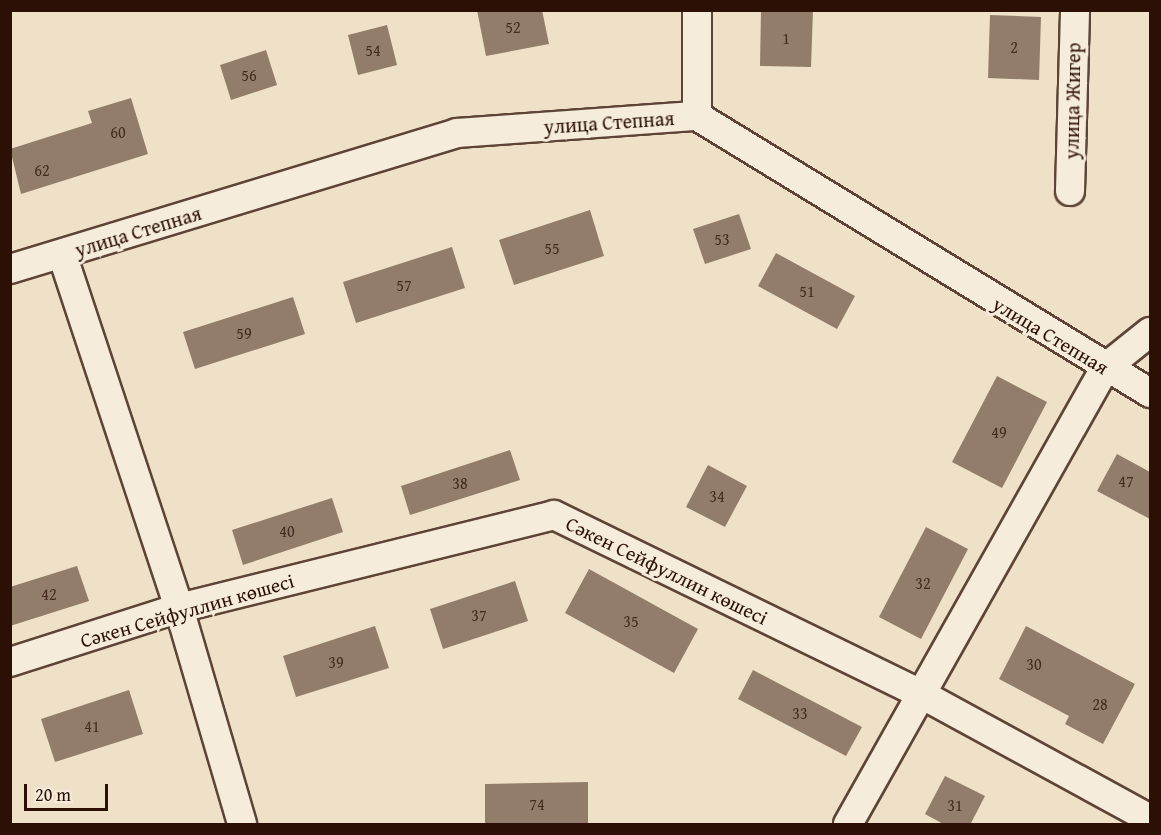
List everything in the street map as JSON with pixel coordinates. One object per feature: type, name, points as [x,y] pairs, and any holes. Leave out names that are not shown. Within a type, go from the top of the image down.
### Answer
[{"type":"street","points":[[697,10],[697,116]]},
{"type":"street","name":"улица Жигер","points":[[1070,191],[1075,10]]},
{"type":"street","name":"улица Степная","points":[[10,269],[457,133],[697,116],[1105,368],[1150,393]]},
{"type":"street","points":[[62,254],[179,608],[242,825]]},
{"type":"street","points":[[848,825],[1105,368],[1150,332]]},
{"type":"street","name":"Сәкен Сейфуллин көшесі","points":[[10,662],[179,608],[554,515],[921,694],[1150,819]]},
{"type":"building","points":[[477,10],[542,10],[549,44],[486,56]]},
{"type":"building","points":[[761,10],[813,10],[811,67],[760,66]]},
{"type":"building","points":[[990,15],[1041,17],[1039,80],[988,78]]},
{"type":"building","points":[[387,25],[397,65],[358,75],[348,35]]},
{"type":"building","points":[[266,50],[277,85],[231,100],[220,65]]},
{"type":"building","points":[[131,98],[148,154],[21,194],[10,149],[92,123],[88,111]]},
{"type":"building","points":[[590,210],[604,256],[514,285],[499,240]]},
{"type":"building","points":[[739,214],[751,249],[705,264],[693,229]]},
{"type":"building","points":[[452,247],[465,288],[356,323],[343,282]]},
{"type":"building","points":[[776,253],[855,296],[837,329],[758,286]]},
{"type":"building","points":[[293,297],[305,334],[195,369],[183,332]]},
{"type":"building","points":[[997,376],[1047,402],[1002,488],[952,462]]},
{"type":"building","points":[[510,450],[520,480],[410,515],[401,486]]},
{"type":"building","points":[[1117,454],[1150,472],[1150,519],[1097,491]]},
{"type":"building","points":[[708,465],[747,486],[725,527],[686,507]]},
{"type":"building","points":[[332,498],[343,532],[243,565],[232,530]]},
{"type":"building","points":[[926,527],[968,549],[921,639],[879,617]]},
{"type":"building","points":[[77,566],[89,601],[10,626],[10,587]]},
{"type":"building","points":[[589,569],[698,629],[674,673],[565,613]]},
{"type":"building","points":[[515,581],[528,621],[443,649],[430,609]]},
{"type":"building","points":[[375,626],[389,668],[296,697],[283,656]]},
{"type":"building","points":[[1026,626],[1135,684],[1103,744],[1065,724],[1069,716],[999,679]]},
{"type":"building","points":[[753,670],[862,727],[846,756],[738,699]]},
{"type":"building","points":[[129,690],[143,734],[55,762],[41,719]]},
{"type":"building","points":[[945,776],[985,796],[970,825],[945,825],[925,814]]},
{"type":"building","points":[[588,782],[588,825],[485,825],[485,784]]}]
